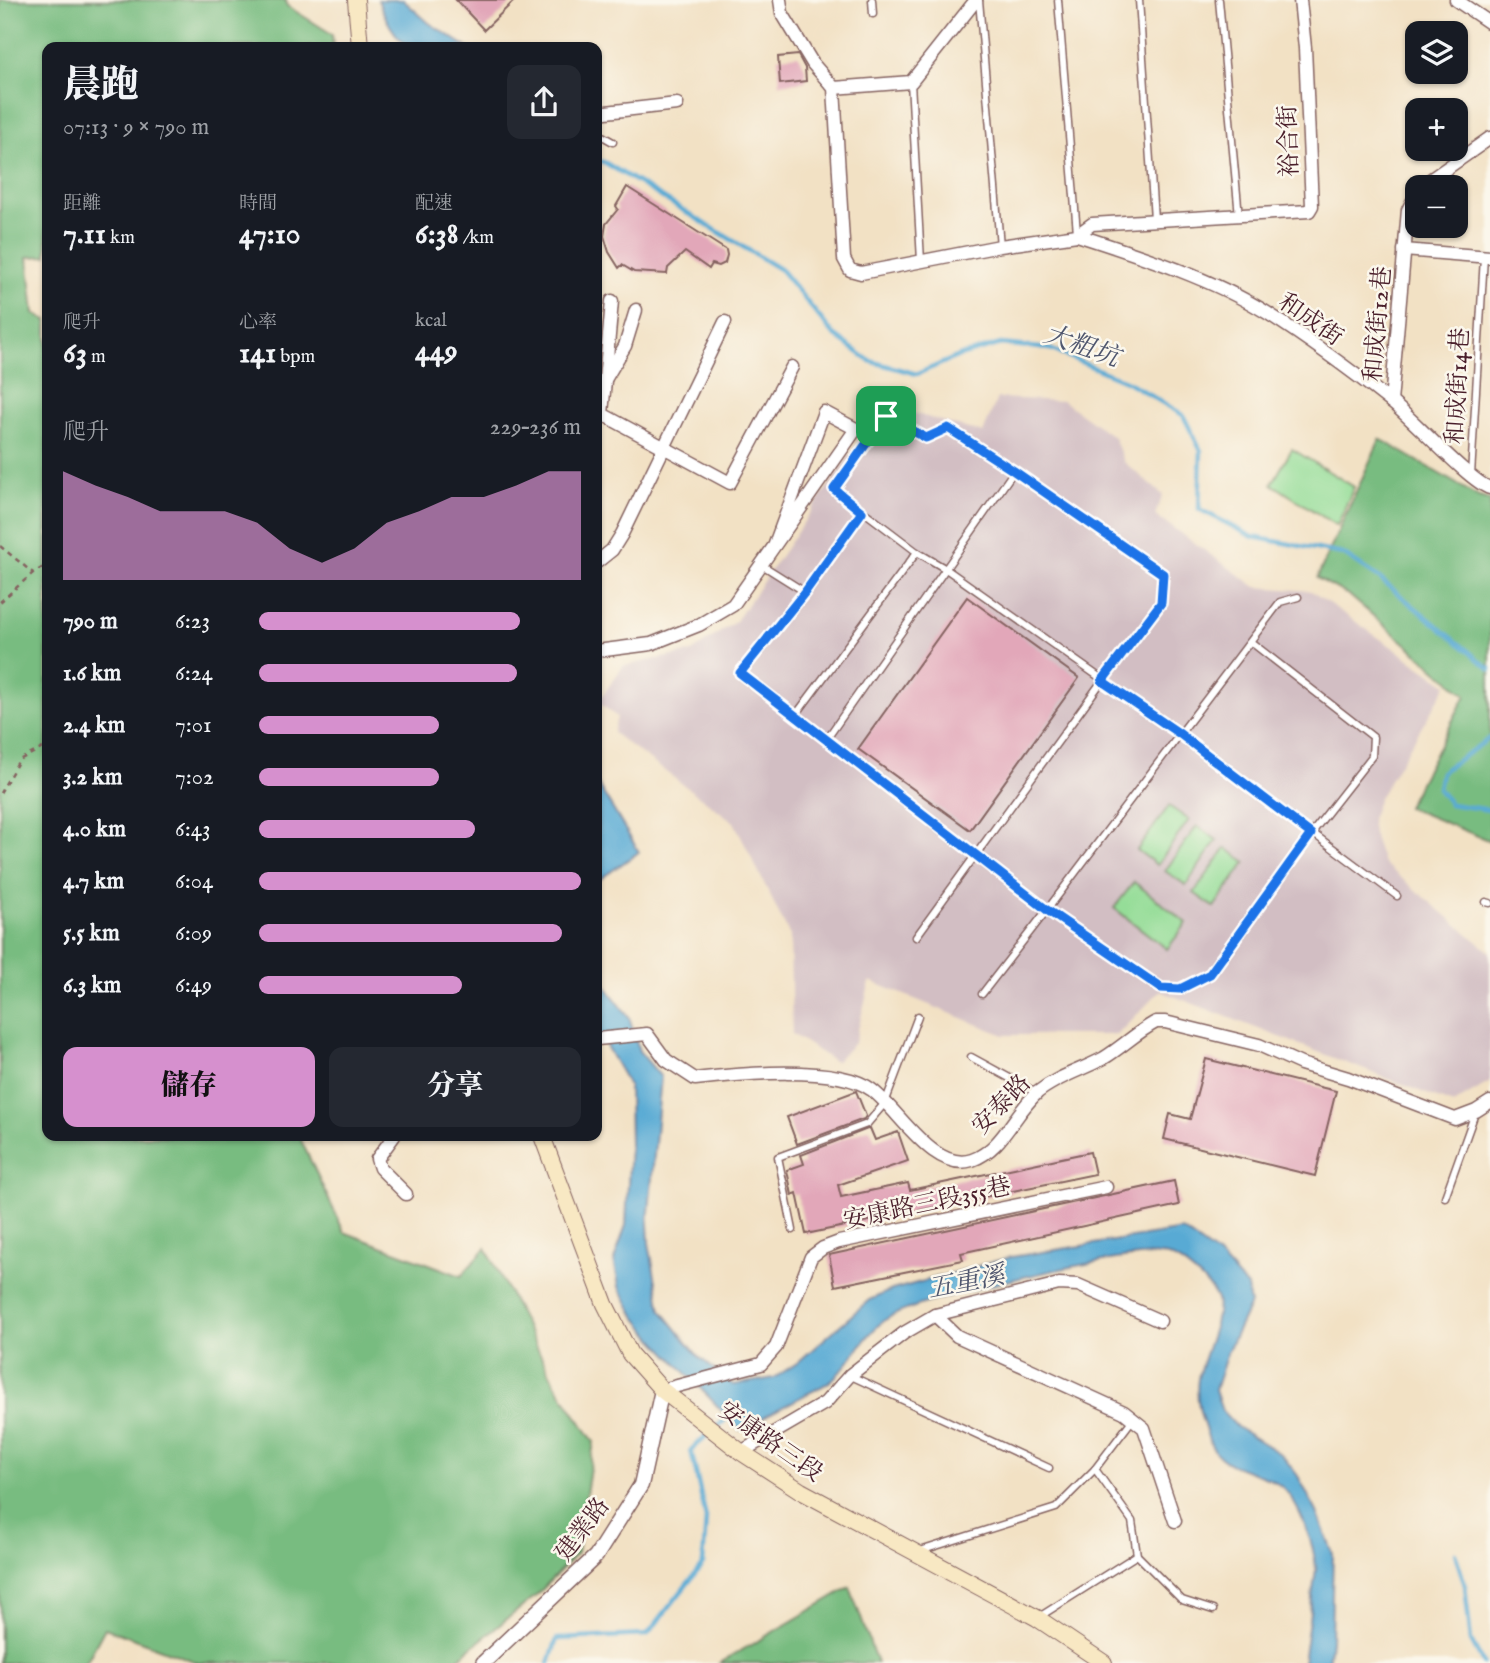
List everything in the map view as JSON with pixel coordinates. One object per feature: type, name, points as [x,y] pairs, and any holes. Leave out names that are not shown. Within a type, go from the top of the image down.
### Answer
[{"type":"main road","points":[[356,0],[360,42]]},
{"type":"main road","name":"安康路三段","points":[[544,1141],[605,1304],[630,1354],[662,1390],[741,1452],[801,1492],[1037,1618],[1104,1663]]},
{"type":"street","points":[[779,0],[782,13],[813,64],[834,88],[911,82],[977,0]]},
{"type":"street","name":"裕合街","points":[[834,88],[844,259],[850,270],[861,273],[1000,246],[1077,235],[1092,224],[1309,211],[1312,206],[1306,48],[1300,0]]},
{"type":"street","points":[[1456,0],[1490,23]]},
{"type":"street","points":[[602,112],[677,104]]},
{"type":"street","points":[[1438,175],[1490,138]]},
{"type":"street","name":"和成街","points":[[1077,235],[1155,261],[1268,313],[1391,402],[1471,475],[1490,488]]},
{"type":"street","points":[[1405,238],[1404,250],[1487,257]]},
{"type":"street","name":"和成街12巷","points":[[1391,402],[1404,250]]},
{"type":"street","points":[[612,301],[602,414],[730,482],[792,367]]},
{"type":"street","points":[[604,382],[625,346],[636,310]]},
{"type":"street","points":[[602,558],[612,550],[622,534],[725,322]]},
{"type":"street","points":[[602,650],[652,645],[699,625],[733,605],[856,429],[824,412],[775,544]]},
{"type":"street","name":"安泰路","points":[[602,1038],[647,1034],[666,1060],[695,1079],[746,1073],[811,1075],[855,1080],[873,1090],[939,1157],[955,1161],[971,1160],[996,1144],[1037,1093],[1057,1080],[1100,1060],[1156,1022],[1259,1045],[1300,1063],[1348,1078],[1455,1119],[1490,1102]]},
{"type":"street","points":[[390,1141],[377,1159],[380,1168],[406,1194]]},
{"type":"street","name":"安康路三段355巷","points":[[662,1390],[761,1364],[776,1347],[811,1257],[822,1248],[839,1242],[1106,1187]]},
{"type":"street","points":[[741,1452],[825,1402],[850,1375],[904,1333],[935,1315],[1059,1284],[1078,1285],[1160,1321]]},
{"type":"street","points":[[935,1315],[957,1336],[1124,1412],[1144,1427],[1175,1521]]},
{"type":"street","name":"建業路","points":[[483,1663],[596,1556],[641,1485],[662,1390]]},
{"type":"lane","points":[[872,0],[873,14]]},
{"type":"lane","points":[[977,0],[1000,246]]},
{"type":"lane","points":[[1058,0],[1077,235]]},
{"type":"lane","points":[[1139,0],[1154,219]]},
{"type":"lane","points":[[1219,0],[1239,216]]},
{"type":"lane","points":[[911,82],[921,261]]},
{"type":"lane","points":[[602,136],[613,142]]},
{"type":"lane","name":"和成街14巷","points":[[1471,475],[1487,257]]},
{"type":"lane","points":[[916,937],[1102,681],[1161,603],[1163,574],[948,428],[926,438],[886,416],[834,489],[917,552],[946,569],[1102,681],[1180,734],[1397,896]]},
{"type":"lane","points":[[827,740],[1014,471]]},
{"type":"lane","points":[[862,512],[805,592],[740,673],[1047,910],[1161,988],[1180,989],[1210,974],[1311,834],[1372,756],[1373,737],[1251,642]]},
{"type":"lane","points":[[795,716],[917,552]]},
{"type":"lane","points":[[762,565],[805,592]]},
{"type":"lane","points":[[982,994],[1280,603],[1298,597]]},
{"type":"lane","points":[[793,1230],[778,1157],[867,1124],[886,1103],[918,1016]]},
{"type":"lane","points":[[971,1057],[1037,1093]]},
{"type":"lane","points":[[1445,1197],[1476,1111]]},
{"type":"lane","points":[[850,1375],[1049,1468]]},
{"type":"lane","points":[[914,1553],[1056,1508],[1095,1469],[1133,1419]]},
{"type":"lane","points":[[1095,1469],[1132,1521],[1137,1555],[1182,1600],[1213,1610]]},
{"type":"lane","points":[[1037,1618],[1137,1555]]},
{"type":"path","points":[[0,546],[33,573]]},
{"type":"path","points":[[0,602],[42,568]]},
{"type":"path","points":[[0,793],[19,760],[42,748]]},
{"type":"shaded area","points":[[997,398],[1063,401],[1114,437],[1124,462],[1163,495],[1155,515],[1256,587],[1311,591],[1447,685],[1379,798],[1371,819],[1383,863],[1490,952],[1490,1082],[1453,1104],[1160,991],[1117,1035],[1004,1035],[870,981],[855,1042],[835,1062],[792,1034],[790,936],[734,822],[613,733],[617,717],[602,705],[602,696],[623,666],[692,652],[736,621],[884,405],[983,433]]},
{"type":"green space","points":[[0,0],[286,0],[287,6],[332,34],[333,42],[42,42],[42,256],[28,257],[34,313],[42,317],[42,1141],[301,1141],[344,1232],[461,1276],[486,1248],[556,1385],[594,1442],[577,1553],[537,1595],[452,1663],[199,1663],[105,1628],[86,1663],[0,1663]]},
{"type":"green space","points":[[1380,439],[1479,497],[1490,500],[1490,841],[1407,807],[1466,695],[1350,596],[1317,578]]},
{"type":"green space","points":[[1292,449],[1354,487],[1337,526],[1272,484]]},
{"type":"green space","points":[[1169,806],[1189,820],[1157,865],[1137,850]]},
{"type":"green space","points":[[1197,826],[1217,840],[1186,885],[1165,871]]},
{"type":"green space","points":[[1226,848],[1246,862],[1214,907],[1194,893]]},
{"type":"green space","points":[[1134,882],[1187,923],[1167,949],[1114,908]]},
{"type":"green space","points":[[850,1587],[877,1663],[720,1663]]},
{"type":"water","points":[[378,0],[403,0],[429,23],[459,42],[403,42]]},
{"type":"water","points":[[602,791],[639,852],[602,878]]},
{"type":"water","name":"五重溪","points":[[602,982],[629,1017],[639,1051],[661,1077],[648,1223],[661,1310],[698,1356],[733,1385],[774,1378],[797,1363],[869,1300],[892,1290],[1011,1257],[1182,1230],[1220,1257],[1247,1287],[1250,1304],[1228,1350],[1215,1390],[1222,1411],[1237,1427],[1282,1455],[1298,1476],[1317,1512],[1333,1554],[1328,1663],[1303,1663],[1316,1569],[1309,1535],[1298,1510],[1278,1484],[1221,1458],[1209,1440],[1198,1403],[1197,1387],[1218,1305],[1216,1297],[1195,1273],[1168,1256],[1148,1255],[1114,1259],[978,1288],[904,1311],[878,1326],[830,1381],[740,1430],[653,1338],[635,1316],[619,1287],[614,1260],[626,1225],[630,1144],[629,1086],[602,1039]]},
{"type":"building","points":[[456,0],[515,0],[484,30]]},
{"type":"building","points":[[798,55],[805,68],[806,81],[780,84],[778,57]]},
{"type":"building","points":[[627,187],[726,250],[725,263],[719,266],[712,264],[709,269],[685,252],[668,268],[667,274],[634,272],[622,265],[619,268],[609,252],[604,236],[606,224],[618,209],[616,206]]},
{"type":"building","points":[[967,597],[1079,678],[970,830],[858,749]]},
{"type":"building","points":[[1206,1059],[1336,1091],[1315,1176],[1164,1139],[1170,1114],[1190,1119]]},
{"type":"building","points":[[856,1091],[866,1116],[864,1119],[797,1144],[787,1117]]},
{"type":"building","points":[[870,1128],[875,1140],[898,1132],[908,1161],[838,1185],[841,1197],[908,1183],[910,1190],[1090,1152],[1095,1174],[806,1234],[797,1193],[792,1195],[787,1170],[804,1164],[801,1155]]},
{"type":"building","points":[[1174,1181],[1179,1205],[961,1253],[963,1260],[835,1286],[829,1255]]},
{"type":"waterway","name":"大粗坑","points":[[602,162],[781,270],[834,335],[870,361],[917,374],[959,356],[1001,344],[1050,349],[1128,382],[1183,415],[1201,451],[1199,509],[1253,537],[1343,554],[1379,578],[1490,669]]},
{"type":"waterway","name":"大粗坑","points":[[1490,738],[1441,772],[1438,789],[1450,804],[1490,810]]},
{"type":"waterway","points":[[716,1428],[730,1415]]},
{"type":"waterway","points":[[549,1663],[557,1639],[647,1635],[703,1564],[706,1518],[691,1450],[709,1433]]},
{"type":"waterway","points":[[1455,1553],[1465,1585],[1471,1641],[1483,1663]]},
{"type":"route","points":[[886,416],[926,438],[948,428],[1163,574],[1161,603],[1102,681],[1180,734],[1311,834],[1210,974],[1180,989],[1161,988],[1142,976],[1047,910],[740,673],[805,592],[862,512],[834,489],[886,416]]}]
